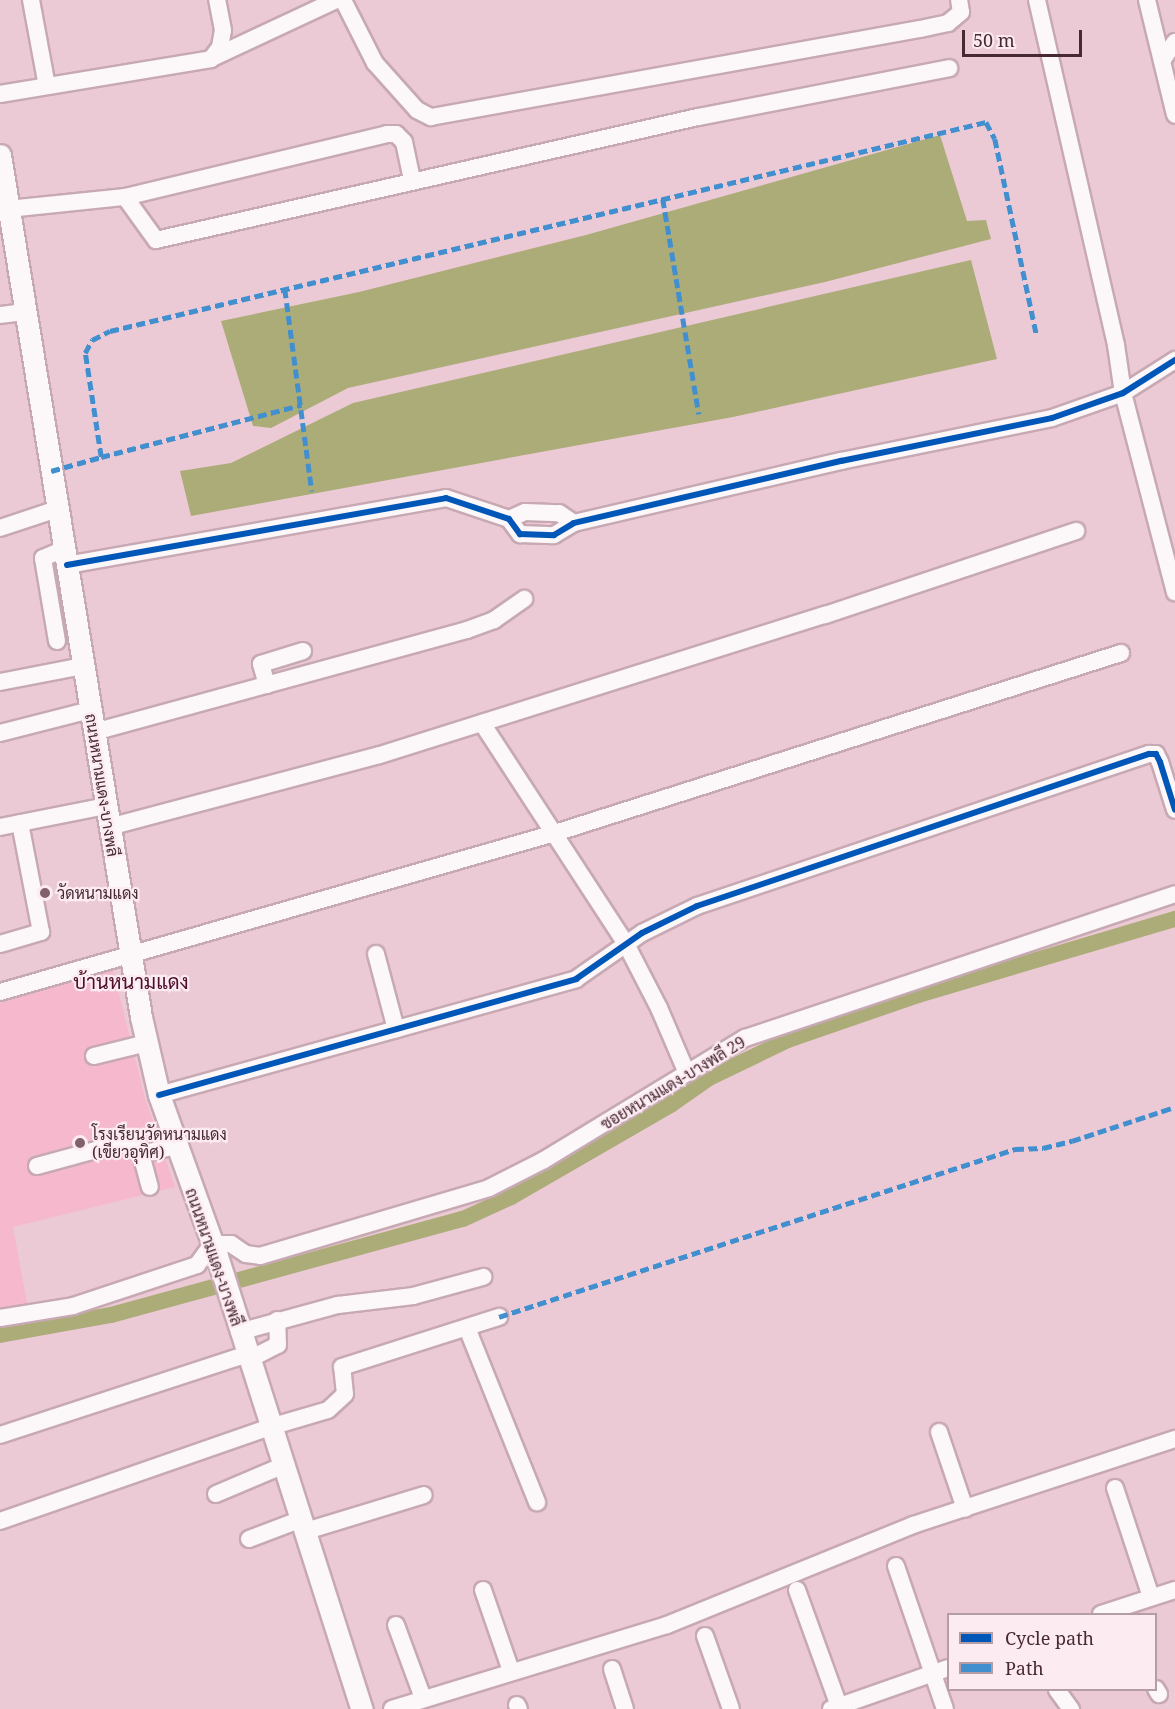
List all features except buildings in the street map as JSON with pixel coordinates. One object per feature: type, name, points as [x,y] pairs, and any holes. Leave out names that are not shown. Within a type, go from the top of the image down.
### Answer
[{"type":"main road","name":"ถนนหนามแดง-บางพลี","points":[[1,172],[130,954],[159,1095],[215,1250],[239,1332],[249,1356],[282,1466],[304,1525],[361,1709]]},
{"type":"street","points":[[31,0],[47,86]]},
{"type":"street","points":[[211,59],[220,47],[223,30],[217,0]]},
{"type":"street","points":[[0,94],[211,59],[336,0]]},
{"type":"street","points":[[343,0],[375,63],[417,110],[431,117],[948,23],[961,12],[959,0]]},
{"type":"street","points":[[1037,0],[1116,345],[1123,393],[1175,592]]},
{"type":"street","points":[[1147,0],[1175,115]]},
{"type":"street","points":[[1162,61],[1175,42]]},
{"type":"street","points":[[125,197],[156,240],[412,180],[949,68]]},
{"type":"street","points":[[8,209],[125,197],[387,134],[396,134],[404,142],[412,180]]},
{"type":"street","points":[[0,315],[25,312]]},
{"type":"street","points":[[57,641],[43,558],[65,557],[446,498],[509,519],[525,512],[559,513],[574,523],[841,461],[1052,418],[1123,393],[1175,360]]},
{"type":"street","points":[[0,528],[57,509]]},
{"type":"street","points":[[109,827],[380,755],[1076,531]]},
{"type":"street","points":[[94,732],[466,630],[494,620],[524,598]]},
{"type":"street","points":[[267,685],[261,664],[303,651]]},
{"type":"street","points":[[0,992],[555,833],[1121,653]]},
{"type":"street","points":[[0,682],[83,666]]},
{"type":"street","points":[[0,733],[90,710]]},
{"type":"street","points":[[482,723],[626,944],[659,1008],[686,1071]]},
{"type":"street","points":[[159,1095],[576,979],[626,944],[697,906],[1149,754],[1156,754],[1160,762],[1175,810]]},
{"type":"street","points":[[0,827],[106,806]]},
{"type":"street","points":[[0,944],[41,932],[20,823]]},
{"type":"street","name":"ซอยหนามแดง-บางพลี 29","points":[[215,1250],[231,1244],[246,1254],[260,1256],[489,1188],[579,1139],[686,1071],[745,1038],[791,1020],[1175,894]]},
{"type":"street","points":[[376,954],[396,1029]]},
{"type":"street","points":[[94,1056],[147,1043]]},
{"type":"street","points":[[38,1166],[129,1141],[141,1154],[150,1187]]},
{"type":"street","points":[[141,1154],[176,1146]]},
{"type":"street","points":[[0,1318],[73,1306],[196,1265],[215,1250]]},
{"type":"street","points":[[239,1332],[277,1320],[350,1303],[413,1296],[483,1277]]},
{"type":"street","points":[[0,1521],[270,1427],[328,1410],[339,1403],[345,1394],[342,1367],[500,1317]]},
{"type":"street","points":[[0,1435],[278,1346],[281,1341],[277,1320]]},
{"type":"street","points":[[467,1328],[537,1502]]},
{"type":"street","points":[[939,1432],[965,1509]]},
{"type":"street","points":[[392,1709],[667,1625],[848,1550],[1175,1439]]},
{"type":"street","points":[[216,1494],[282,1466]]},
{"type":"street","points":[[1115,1488],[1151,1597]]},
{"type":"street","points":[[249,1539],[424,1495]]},
{"type":"street","points":[[896,1566],[945,1709]]},
{"type":"street","points":[[483,1590],[511,1671]]},
{"type":"street","points":[[797,1590],[837,1708],[947,1668]]},
{"type":"street","points":[[1104,1613],[1175,1590]]},
{"type":"street","points":[[396,1625],[423,1698]]},
{"type":"street","points":[[705,1636],[731,1709]]},
{"type":"street","points":[[612,1669],[625,1709]]},
{"type":"street","points":[[1058,1691],[1071,1709]]},
{"type":"shaded area","points":[[940,135],[967,221],[986,220],[991,239],[825,282],[348,388],[271,428],[253,426],[221,321],[359,292],[586,235]]},
{"type":"shaded area","points":[[971,260],[997,359],[733,417],[191,516],[180,471],[231,463],[353,403]]},
{"type":"shaded area","name":"โรงเรียนวัดหนามแดง (เขียวอุทิศ)","points":[[113,970],[145,1098],[175,1187],[13,1227],[28,1308],[0,1314],[0,1003]]},
{"type":"waterway","points":[[0,1335],[111,1315],[463,1219],[511,1197],[672,1104],[709,1078],[788,1040],[918,995],[1175,919]]},
{"type":"marked path","points":[[51,471],[101,457],[85,353],[92,340],[110,331],[986,122],[995,139],[1037,336]]},
{"type":"marked path","points":[[663,199],[699,414]]},
{"type":"marked path","points":[[285,289],[312,491]]},
{"type":"marked path","points":[[101,457],[301,405]]},
{"type":"marked path","points":[[499,1317],[1015,1149],[1043,1148],[1072,1141],[1175,1107]]},
{"type":"cycle path","points":[[67,565],[446,498],[509,519],[520,534],[554,535],[574,523],[841,461],[1052,418],[1123,393],[1175,360]]},
{"type":"cycle path","points":[[159,1095],[576,979],[642,933],[697,906],[1149,754],[1156,754],[1160,762],[1175,810]]},
{"type":"place","name":"วัดหนามแดง","points":[[45,893]]},
{"type":"place","name":"โรงเรียนวัดหนามแดง (เขียวอุทิศ)","points":[[80,1143]]},
{"type":"district","name":"บ้านหนามแดง","points":[[131,981]]}]
